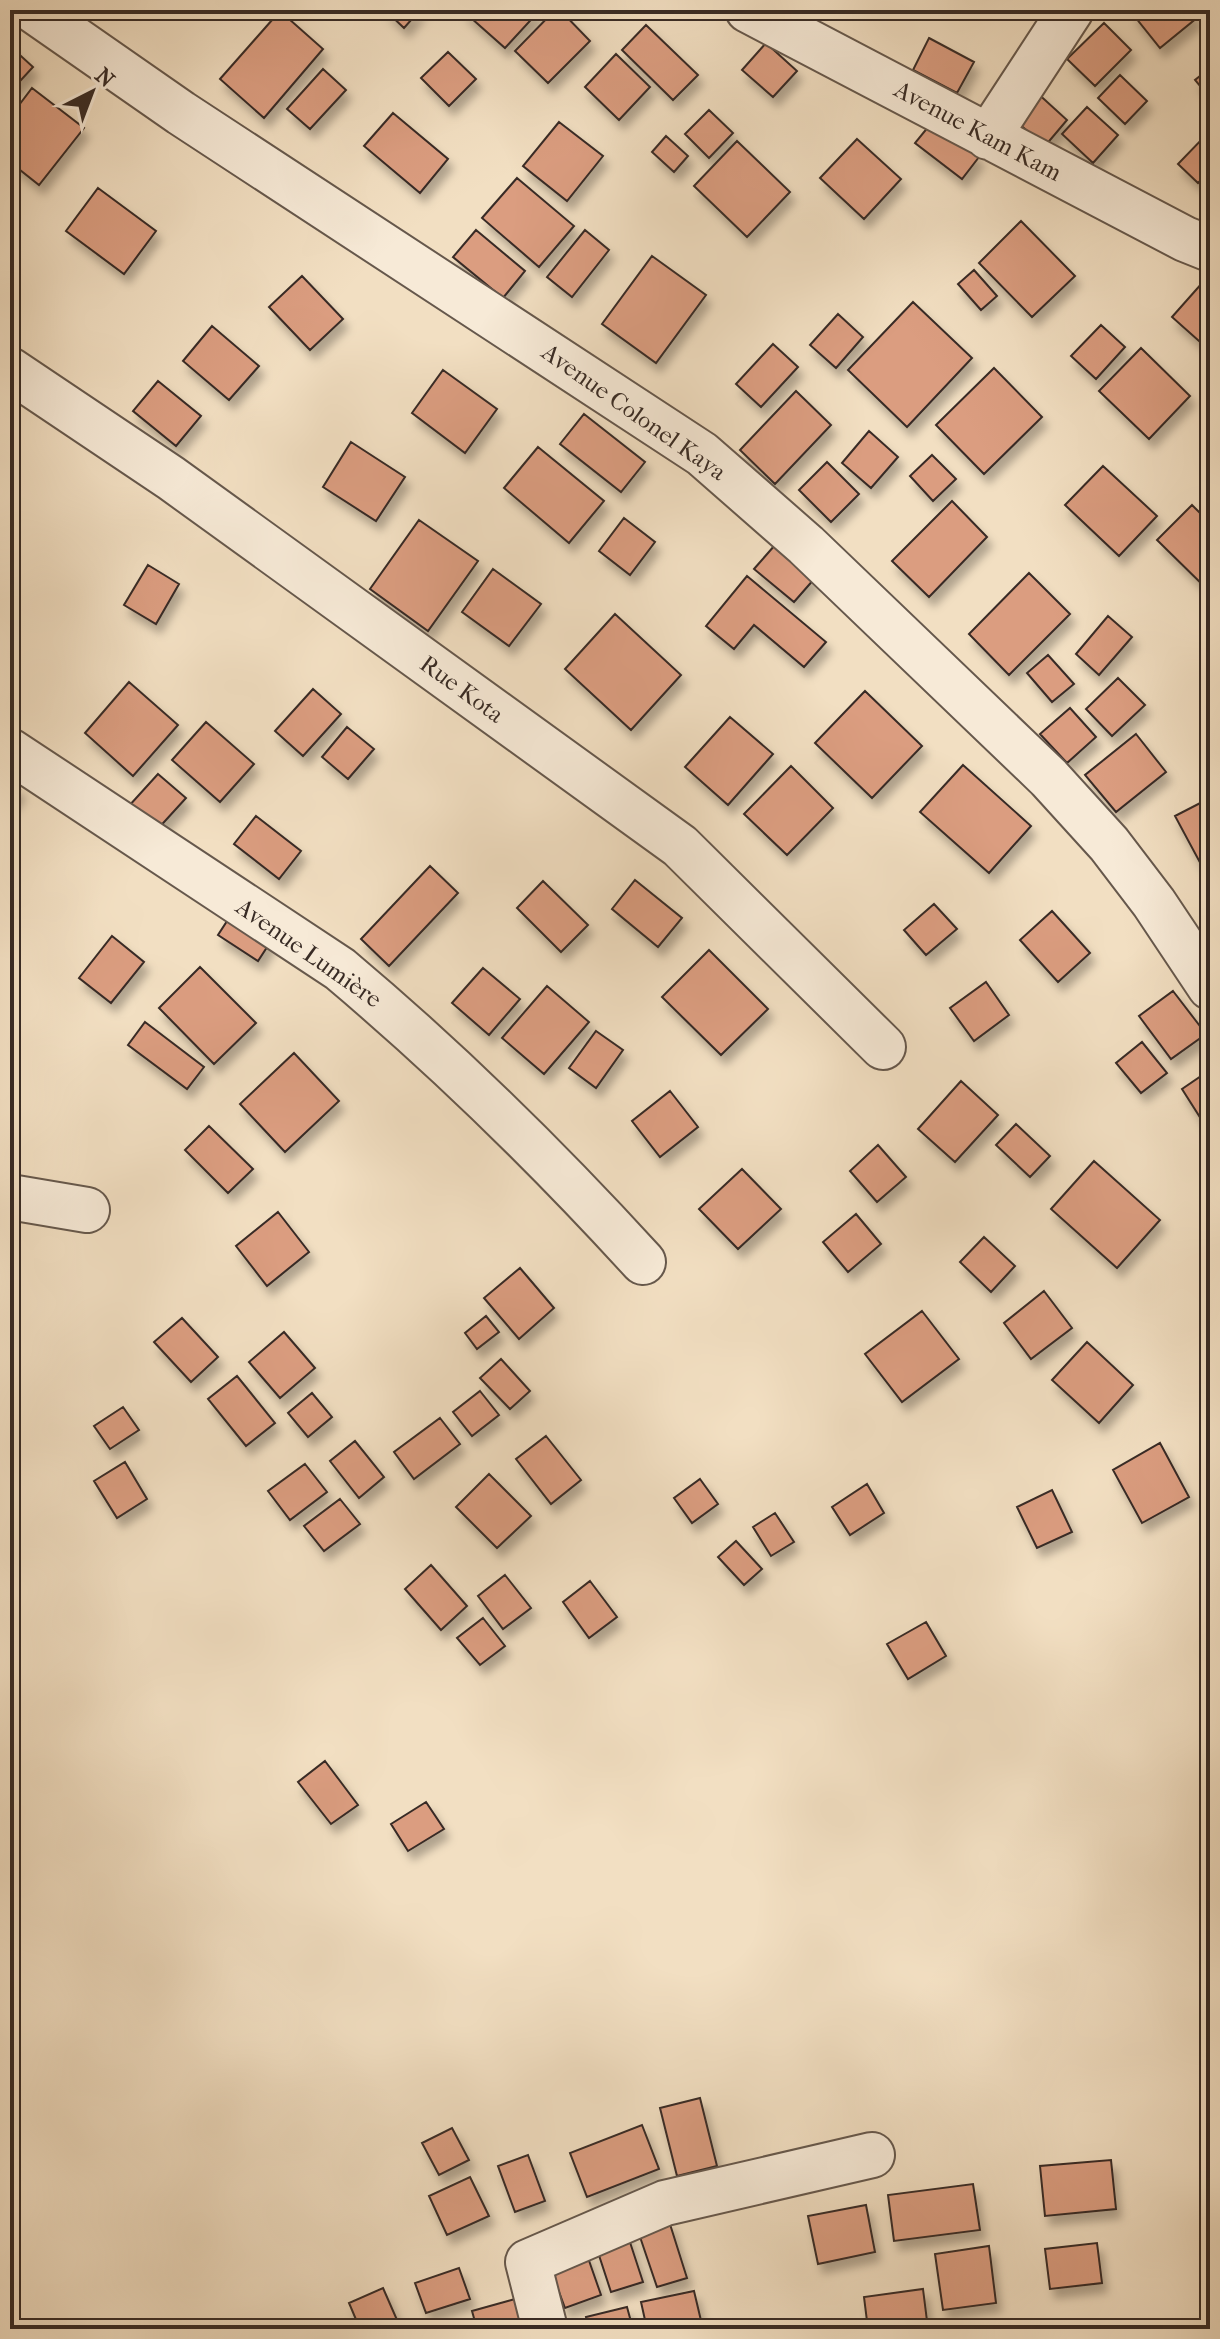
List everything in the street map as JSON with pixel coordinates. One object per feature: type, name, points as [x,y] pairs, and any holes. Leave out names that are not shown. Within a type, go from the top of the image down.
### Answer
[{"type":"street","name":"Avenue Colonel Kaya","points":[[33,10],[181,113],[702,454],[806,545],[1049,778],[1109,844],[1154,903],[1210,987]]},
{"type":"street","name":"Avenue Kam Kam","points":[[748,10],[988,137],[1210,249]]},
{"type":"street","points":[[988,137],[1071,10]]},
{"type":"street","name":"Rue Kota","points":[[10,370],[171,478],[680,846],[883,1047]]},
{"type":"street","name":"Avenue Lumière","points":[[10,751],[340,969],[390,1011],[572,1185],[643,1262]]},
{"type":"street","points":[[10,1197],[87,1210]]},
{"type":"street","points":[[545,2329],[528,2262],[665,2203],[872,2155]]},
{"type":"building","points":[[385,10],[420,10],[404,28]]},
{"type":"building","points":[[462,10],[540,10],[505,48]]},
{"type":"building","points":[[555,10],[560,10],[590,41],[548,83],[515,51]]},
{"type":"building","points":[[1135,10],[1192,10],[1198,17],[1160,48],[1132,13]]},
{"type":"building","points":[[280,11],[323,49],[264,118],[220,79]]},
{"type":"building","points":[[1104,23],[1131,50],[1095,86],[1067,59]]},
{"type":"building","points":[[646,25],[698,75],[673,100],[622,50]]},
{"type":"building","points":[[929,38],[974,62],[957,93],[913,70]]},
{"type":"building","points":[[766,43],[797,71],[773,97],[742,70]]},
{"type":"building","points":[[10,46],[33,67],[10,92]]},
{"type":"building","points":[[448,52],[476,79],[449,106],[421,78]]},
{"type":"building","points":[[616,54],[650,87],[619,120],[585,87]]},
{"type":"building","points":[[1210,68],[1210,98],[1195,80]]},
{"type":"building","points":[[323,69],[346,90],[310,129],[287,109]]},
{"type":"building","points":[[1120,75],[1147,101],[1125,124],[1098,98]]},
{"type":"building","points":[[32,88],[84,128],[39,185],[10,162],[10,117]]},
{"type":"building","points":[[1034,90],[1067,120],[1045,146],[1011,117]]},
{"type":"building","points":[[1087,107],[1118,135],[1093,163],[1062,134]]},
{"type":"building","points":[[709,110],[733,133],[709,158],[685,134]]},
{"type":"building","points":[[393,113],[448,159],[420,193],[364,146]]},
{"type":"building","points":[[933,121],[979,157],[962,179],[915,143]]},
{"type":"building","points":[[559,122],[603,156],[567,201],[523,166]]},
{"type":"building","points":[[666,136],[688,156],[674,172],[652,152]]},
{"type":"building","points":[[1204,137],[1210,142],[1210,171],[1198,183],[1178,164]]},
{"type":"building","points":[[857,139],[901,179],[864,219],[820,178]]},
{"type":"building","points":[[737,141],[790,192],[747,237],[694,186]]},
{"type":"building","points":[[517,178],[574,226],[539,267],[482,218]]},
{"type":"building","points":[[98,188],[156,231],[124,274],[66,231]]},
{"type":"building","points":[[1021,221],[1075,276],[1032,317],[979,263]]},
{"type":"building","points":[[476,230],[525,271],[503,298],[453,257]]},
{"type":"building","points":[[585,230],[609,250],[572,297],[547,277]]},
{"type":"building","points":[[652,256],[706,295],[656,363],[602,324]]},
{"type":"building","points":[[974,270],[997,296],[981,310],[958,284]]},
{"type":"building","points":[[302,276],[343,319],[310,350],[269,307]]},
{"type":"building","points":[[1203,282],[1210,289],[1208,349],[1172,317]]},
{"type":"building","points":[[913,302],[972,358],[907,427],[848,370]]},
{"type":"building","points":[[838,314],[863,337],[836,368],[810,345]]},
{"type":"building","points":[[1101,325],[1125,347],[1096,379],[1071,356]]},
{"type":"building","points":[[212,326],[259,366],[229,400],[183,361]]},
{"type":"building","points":[[773,344],[798,367],[761,407],[736,384]]},
{"type":"building","points":[[1141,348],[1190,396],[1149,439],[1099,391]]},
{"type":"building","points":[[994,368],[1042,417],[984,474],[936,425]]},
{"type":"building","points":[[443,370],[497,409],[465,453],[412,413]]},
{"type":"building","points":[[158,381],[201,416],[176,446],[133,411]]},
{"type":"building","points":[[796,391],[831,425],[775,484],[740,450]]},
{"type":"building","points":[[584,414],[645,462],[621,492],[560,444]]},
{"type":"building","points":[[869,431],[898,457],[871,488],[842,463]]},
{"type":"building","points":[[351,442],[405,477],[376,521],[323,487]]},
{"type":"building","points":[[538,447],[604,501],[569,543],[504,488]]},
{"type":"building","points":[[932,455],[956,479],[933,501],[910,476]]},
{"type":"building","points":[[827,462],[859,494],[831,522],[799,490]]},
{"type":"building","points":[[1103,466],[1157,516],[1119,556],[1065,505]]},
{"type":"building","points":[[952,501],[987,537],[929,597],[892,561]]},
{"type":"building","points":[[1192,505],[1210,523],[1210,592],[1157,540]]},
{"type":"building","points":[[624,518],[655,542],[630,575],[599,551]]},
{"type":"building","points":[[419,520],[478,561],[428,631],[370,589]]},
{"type":"building","points":[[775,545],[815,578],[794,602],[754,569]]},
{"type":"building","points":[[148,565],[179,584],[156,624],[124,605]]},
{"type":"building","points":[[493,569],[541,604],[509,646],[462,612]]},
{"type":"building","points":[[1029,573],[1070,614],[1009,675],[969,634]]},
{"type":"building","points":[[747,576],[826,642],[804,667],[754,625],[734,649],[706,626]]},
{"type":"building","points":[[615,614],[681,675],[631,730],[565,669]]},
{"type":"building","points":[[1108,616],[1132,637],[1099,675],[1076,654]]},
{"type":"building","points":[[1048,655],[1074,684],[1052,702],[1027,673]]},
{"type":"building","points":[[1118,678],[1145,705],[1112,736],[1086,709]]},
{"type":"building","points":[[129,682],[178,725],[133,776],[85,733]]},
{"type":"building","points":[[313,689],[341,714],[303,756],[275,731]]},
{"type":"building","points":[[865,691],[922,746],[872,798],[815,743]]},
{"type":"building","points":[[1070,708],[1096,737],[1067,763],[1040,734]]},
{"type":"building","points":[[730,717],[773,754],[728,805],[685,767]]},
{"type":"building","points":[[206,722],[254,764],[220,802],[172,760]]},
{"type":"building","points":[[347,727],[374,749],[348,779],[322,757]]},
{"type":"building","points":[[1136,734],[1166,772],[1116,812],[1085,775]]},
{"type":"building","points":[[963,765],[1031,826],[989,873],[920,812]]},
{"type":"building","points":[[791,766],[833,808],[787,855],[744,814]]},
{"type":"building","points":[[158,774],[186,798],[155,832],[128,807]]},
{"type":"building","points":[[10,783],[20,790],[10,804]]},
{"type":"building","points":[[1210,798],[1210,867],[1204,870],[1175,816]]},
{"type":"building","points":[[256,816],[301,851],[279,879],[234,844]]},
{"type":"building","points":[[430,866],[458,893],[389,966],[361,939]]},
{"type":"building","points":[[635,880],[682,918],[658,947],[612,909]]},
{"type":"building","points":[[543,881],[588,925],[561,952],[517,908]]},
{"type":"building","points":[[934,904],[957,929],[926,955],[904,930]]},
{"type":"building","points":[[1052,911],[1090,953],[1058,982],[1020,940]]},
{"type":"building","points":[[231,915],[271,941],[258,961],[218,935]]},
{"type":"building","points":[[112,936],[144,962],[111,1003],[79,978]]},
{"type":"building","points":[[709,950],[768,1009],[721,1055],[662,997]]},
{"type":"building","points":[[200,967],[256,1023],[214,1064],[159,1008]]},
{"type":"building","points":[[483,968],[520,999],[489,1035],[452,1003]]},
{"type":"building","points":[[986,982],[1009,1015],[974,1041],[950,1008]]},
{"type":"building","points":[[547,986],[589,1022],[544,1074],[502,1038]]},
{"type":"building","points":[[1173,991],[1206,1034],[1171,1059],[1139,1016]]},
{"type":"building","points":[[145,1022],[204,1067],[187,1089],[128,1045]]},
{"type":"building","points":[[596,1031],[623,1050],[596,1088],[569,1068]]},
{"type":"building","points":[[1142,1042],[1167,1073],[1141,1093],[1116,1063]]},
{"type":"building","points":[[294,1053],[339,1101],[285,1152],[240,1104]]},
{"type":"building","points":[[1210,1070],[1210,1133],[1182,1089]]},
{"type":"building","points":[[961,1081],[998,1115],[955,1162],[918,1129]]},
{"type":"building","points":[[670,1091],[698,1127],[660,1157],[632,1121]]},
{"type":"building","points":[[1016,1124],[1050,1156],[1030,1177],[996,1145]]},
{"type":"building","points":[[209,1126],[253,1169],[228,1193],[185,1150]]},
{"type":"building","points":[[878,1145],[906,1177],[877,1202],[850,1171]]},
{"type":"building","points":[[1094,1161],[1160,1220],[1117,1268],[1051,1209]]},
{"type":"building","points":[[742,1169],[781,1209],[738,1249],[699,1209]]},
{"type":"building","points":[[278,1212],[309,1252],[267,1286],[236,1246]]},
{"type":"building","points":[[856,1214],[881,1244],[848,1272],[823,1242]]},
{"type":"building","points":[[984,1237],[1015,1266],[991,1292],[960,1262]]},
{"type":"building","points":[[520,1268],[554,1308],[519,1339],[484,1298]]},
{"type":"building","points":[[1044,1291],[1072,1328],[1031,1359],[1004,1323]]},
{"type":"building","points":[[922,1311],[959,1359],[902,1402],[865,1354]]},
{"type":"building","points":[[486,1316],[499,1332],[477,1349],[465,1333]]},
{"type":"building","points":[[182,1318],[218,1357],[191,1382],[154,1342]]},
{"type":"building","points":[[284,1332],[315,1368],[280,1398],[249,1362]]},
{"type":"building","points":[[1087,1342],[1133,1385],[1099,1423],[1052,1380]]},
{"type":"building","points":[[501,1359],[530,1391],[510,1409],[480,1378]]},
{"type":"building","points":[[237,1376],[275,1423],[246,1446],[208,1399]]},
{"type":"building","points":[[480,1391],[499,1415],[472,1436],[453,1412]]},
{"type":"building","points":[[312,1393],[332,1417],[308,1437],[288,1413]]},
{"type":"building","points":[[123,1407],[139,1430],[110,1449],[94,1426]]},
{"type":"building","points":[[440,1418],[460,1444],[414,1479],[394,1452]]},
{"type":"building","points":[[546,1436],[581,1480],[551,1504],[516,1459]]},
{"type":"building","points":[[355,1441],[384,1477],[359,1498],[330,1461]]},
{"type":"building","points":[[1160,1443],[1189,1497],[1142,1523],[1113,1470]]},
{"type":"building","points":[[125,1462],[147,1499],[117,1518],[94,1481]]},
{"type":"building","points":[[305,1464],[327,1492],[290,1520],[268,1491]]},
{"type":"building","points":[[489,1474],[531,1516],[497,1548],[456,1507]]},
{"type":"building","points":[[700,1479],[718,1504],[692,1523],[674,1498]]},
{"type":"building","points":[[867,1484],[884,1513],[850,1535],[832,1507]]},
{"type":"building","points":[[1052,1490],[1072,1532],[1037,1548],[1017,1507]]},
{"type":"building","points":[[340,1499],[360,1524],[324,1551],[304,1526]]},
{"type":"building","points":[[775,1513],[794,1542],[771,1556],[753,1527]]},
{"type":"building","points":[[736,1541],[762,1569],[744,1585],[718,1557]]},
{"type":"building","points":[[431,1565],[467,1606],[441,1630],[405,1589]]},
{"type":"building","points":[[505,1575],[531,1608],[503,1629],[478,1596]]},
{"type":"building","points":[[590,1581],[617,1617],[589,1638],[563,1602]]},
{"type":"building","points":[[483,1618],[505,1646],[480,1665],[457,1638]]},
{"type":"building","points":[[926,1622],[946,1656],[908,1679],[887,1644]]},
{"type":"building","points":[[325,1761],[358,1805],[331,1824],[298,1782]]},
{"type":"building","points":[[426,1802],[444,1829],[408,1851],[391,1824]]},
{"type":"building","points":[[700,2098],[717,2166],[677,2176],[660,2108]]},
{"type":"building","points":[[642,2125],[659,2169],[587,2197],[570,2153]]},
{"type":"building","points":[[452,2128],[469,2160],[439,2175],[422,2143]]},
{"type":"building","points":[[528,2155],[545,2201],[515,2212],[498,2166]]},
{"type":"building","points":[[1111,2160],[1116,2209],[1045,2216],[1040,2166]]},
{"type":"building","points":[[470,2177],[489,2216],[447,2235],[429,2196]]},
{"type":"building","points":[[973,2184],[980,2230],[894,2241],[888,2195]]},
{"type":"building","points":[[866,2205],[875,2252],[818,2264],[808,2216]]},
{"type":"building","points":[[669,2221],[687,2278],[657,2287],[638,2231]]},
{"type":"building","points":[[626,2230],[643,2282],[611,2292],[594,2240]]},
{"type":"building","points":[[1097,2243],[1102,2283],[1050,2289],[1045,2249]]},
{"type":"building","points":[[989,2246],[996,2303],[943,2310],[935,2254]]},
{"type":"building","points":[[586,2252],[601,2295],[565,2308],[549,2265]]},
{"type":"building","points":[[459,2268],[470,2299],[426,2313],[415,2283]]},
{"type":"building","points":[[383,2288],[401,2329],[360,2329],[349,2303]]},
{"type":"building","points":[[923,2289],[928,2329],[868,2329],[864,2297]]},
{"type":"building","points":[[694,2291],[703,2329],[647,2329],[641,2302]]},
{"type":"building","points":[[515,2299],[523,2326],[477,2329],[472,2311]]},
{"type":"building","points":[[627,2307],[633,2329],[589,2329],[586,2317]]}]
